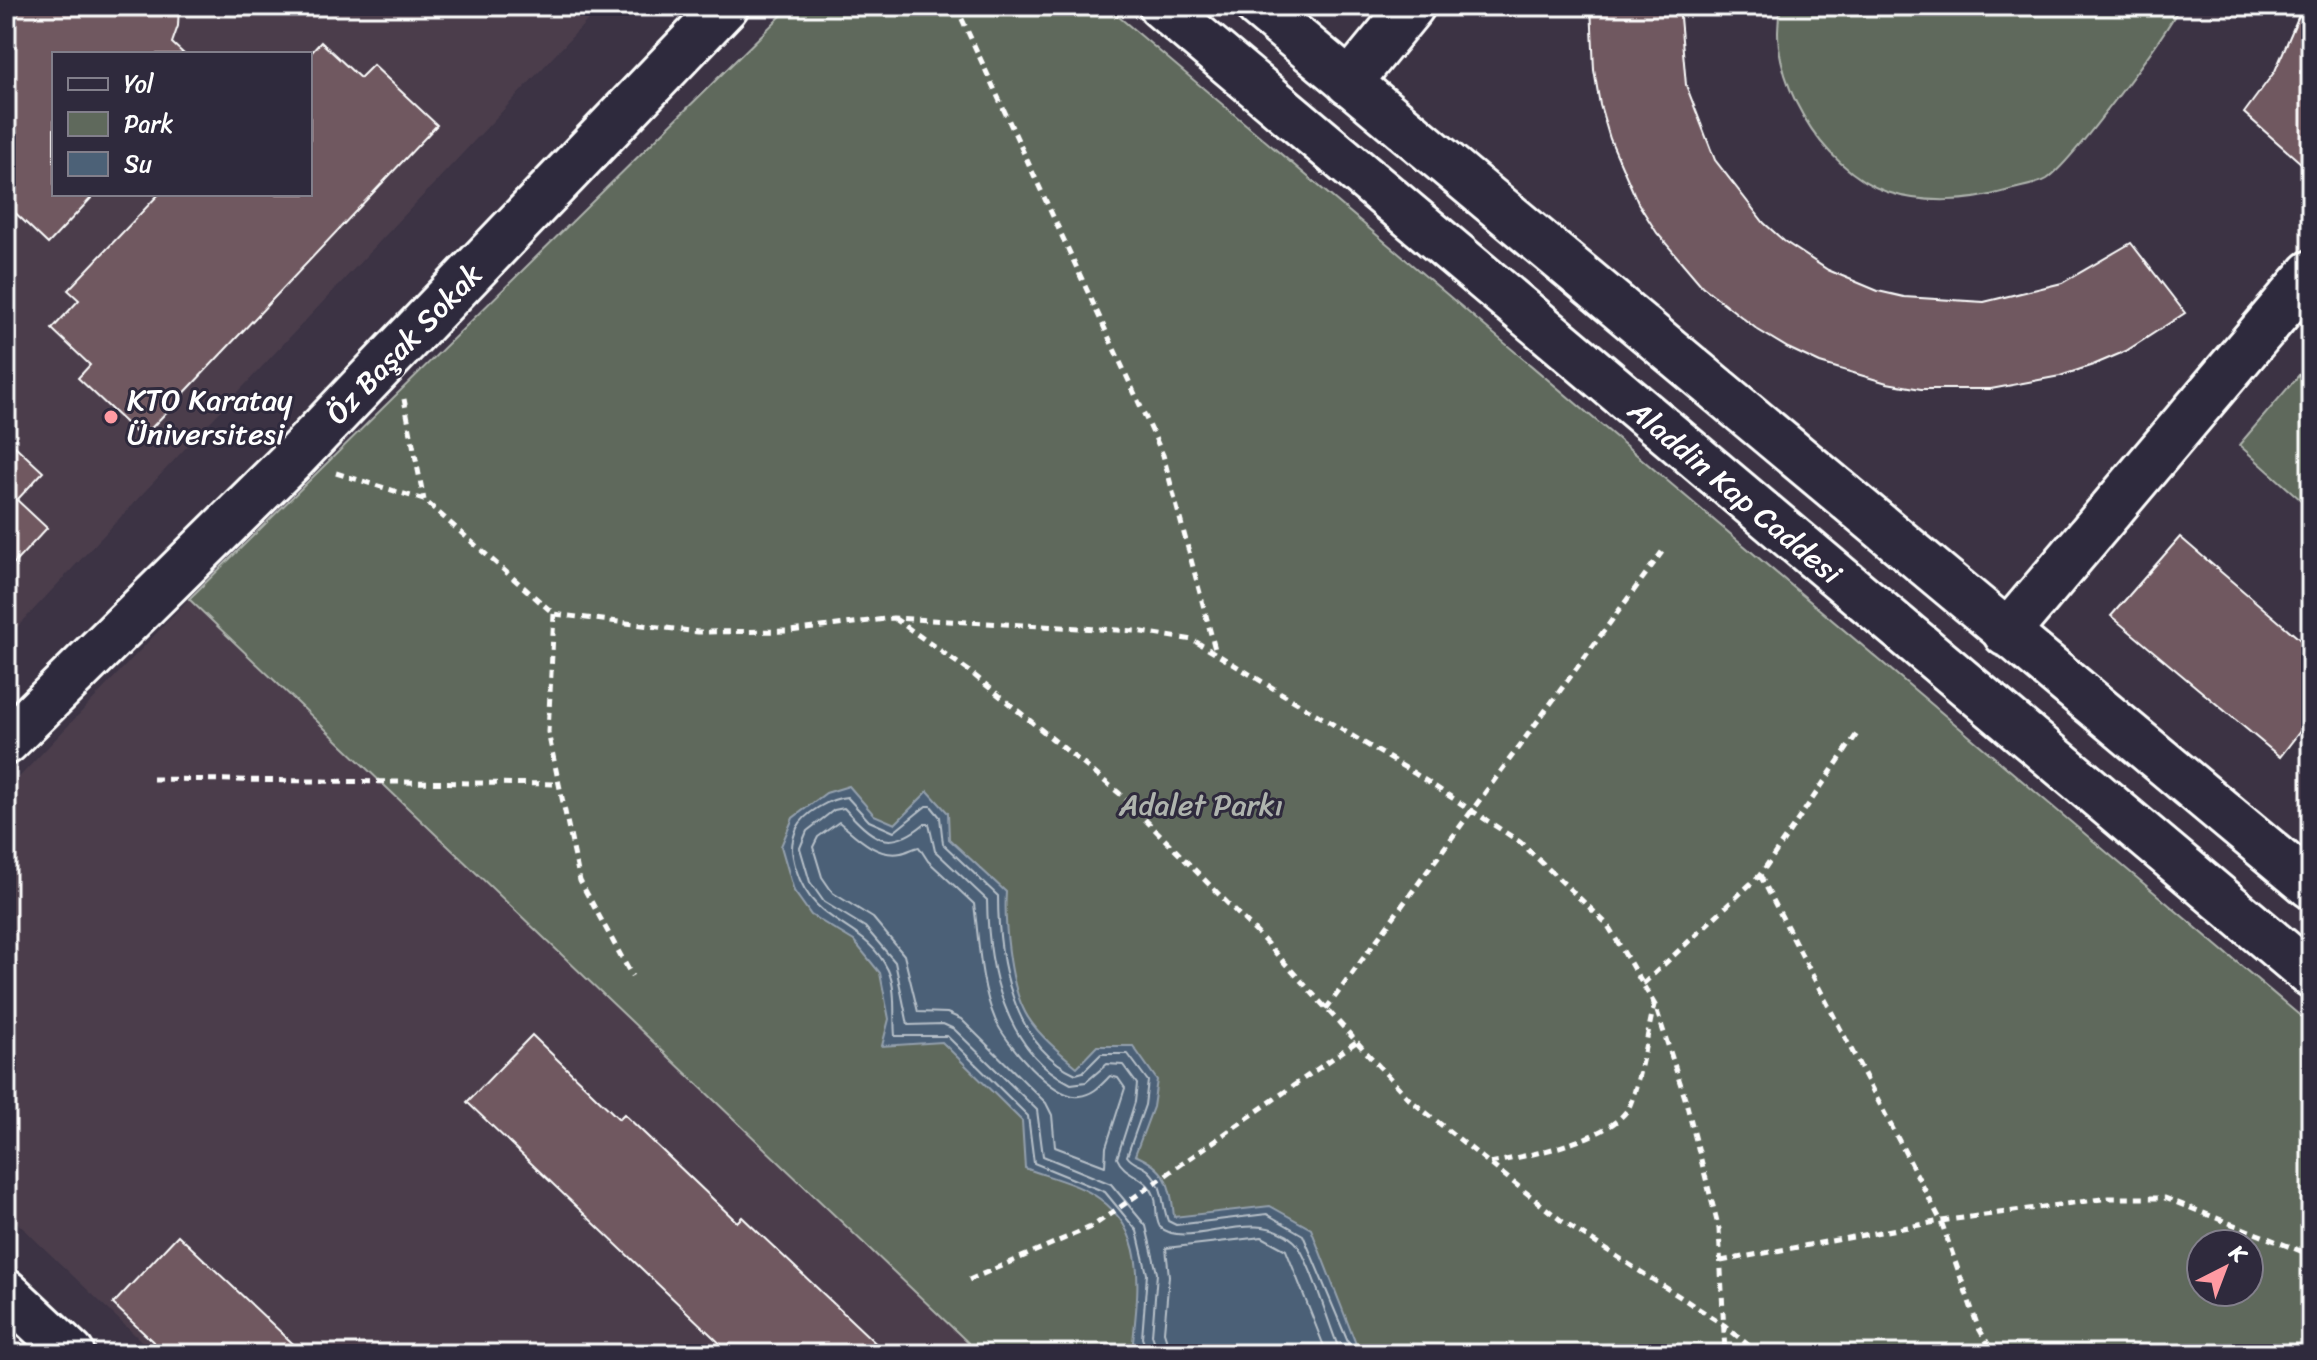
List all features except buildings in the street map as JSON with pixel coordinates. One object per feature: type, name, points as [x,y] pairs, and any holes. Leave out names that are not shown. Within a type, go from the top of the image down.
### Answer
[{"type":"street","name":"Öz Başak Sokak","points":[[6,742],[293,459],[726,6]]},
{"type":"street","name":"Aladdin Kap Caddesi","points":[[1161,6],[2311,975]]},
{"type":"street","points":[[1258,6],[2311,886]]},
{"type":"street","points":[[1349,83],[1412,6]]},
{"type":"street","points":[[2006,634],[2311,273]]},
{"type":"street","points":[[6,1292],[72,1354]]},
{"type":"path","points":[[956,6],[1163,455],[1216,654]]},
{"type":"path","points":[[395,354],[424,500]]},
{"type":"path","points":[[293,459],[424,500],[554,614],[698,632],[790,631],[893,618],[1136,631],[1193,640],[1472,811],[1520,842],[1607,924],[1655,1005],[1697,1142],[1719,1229],[1725,1354]]},
{"type":"path","points":[[1326,1009],[1662,552]]},
{"type":"path","points":[[554,614],[548,732],[559,784],[580,881],[632,976]]},
{"type":"path","points":[[893,618],[969,671],[1119,793],[1409,1099],[1563,1222],[1724,1325],[1759,1354]]},
{"type":"path","points":[[1643,984],[1760,875],[1859,731]]},
{"type":"path","points":[[153,779],[559,784]]},
{"type":"path","points":[[1760,875],[1941,1221],[1978,1327],[1994,1354]]},
{"type":"path","points":[[1490,1163],[1545,1152],[1609,1126],[1628,1108],[1655,1005]]},
{"type":"path","points":[[969,1280],[1093,1226],[1356,1042]]},
{"type":"path","points":[[1721,1261],[1941,1221],[2109,1198],[2165,1198],[2311,1255]]},
{"type":"shaded area","name":"KTO Karatay Üniversitesi","points":[[6,6],[601,6],[6,639]]},
{"type":"shaded area","points":[[189,599],[980,1354],[155,1354],[6,1212],[6,791]]},
{"type":"green space","name":"Adalet Parkı","points":[[791,6],[1106,6],[2311,1025],[2311,1354],[980,1354],[189,599]]},
{"type":"green space","points":[[1781,6],[2180,6],[2117,97],[2076,149],[2047,179],[1992,195],[1946,200],[1887,192],[1863,180],[1820,141],[1803,116],[1781,60],[1778,32]]},
{"type":"green space","points":[[2311,361],[2311,509],[2239,445]]},
{"type":"water","points":[[849,786],[874,815],[895,824],[928,791],[948,813],[949,839],[1006,892],[1011,967],[1018,996],[1033,1025],[1077,1067],[1097,1046],[1133,1046],[1157,1080],[1153,1107],[1135,1155],[1154,1166],[1165,1178],[1174,1217],[1270,1206],[1311,1229],[1356,1344],[1363,1354],[1143,1354],[1133,1342],[1137,1284],[1133,1246],[1115,1213],[1083,1189],[1025,1168],[1022,1121],[942,1042],[882,1046],[889,1019],[880,973],[854,941],[811,915],[794,891],[781,846],[793,818],[826,793]]},
{"type":"place","name":"KTO Karatay Üniversitesi","points":[[111,417]]}]
